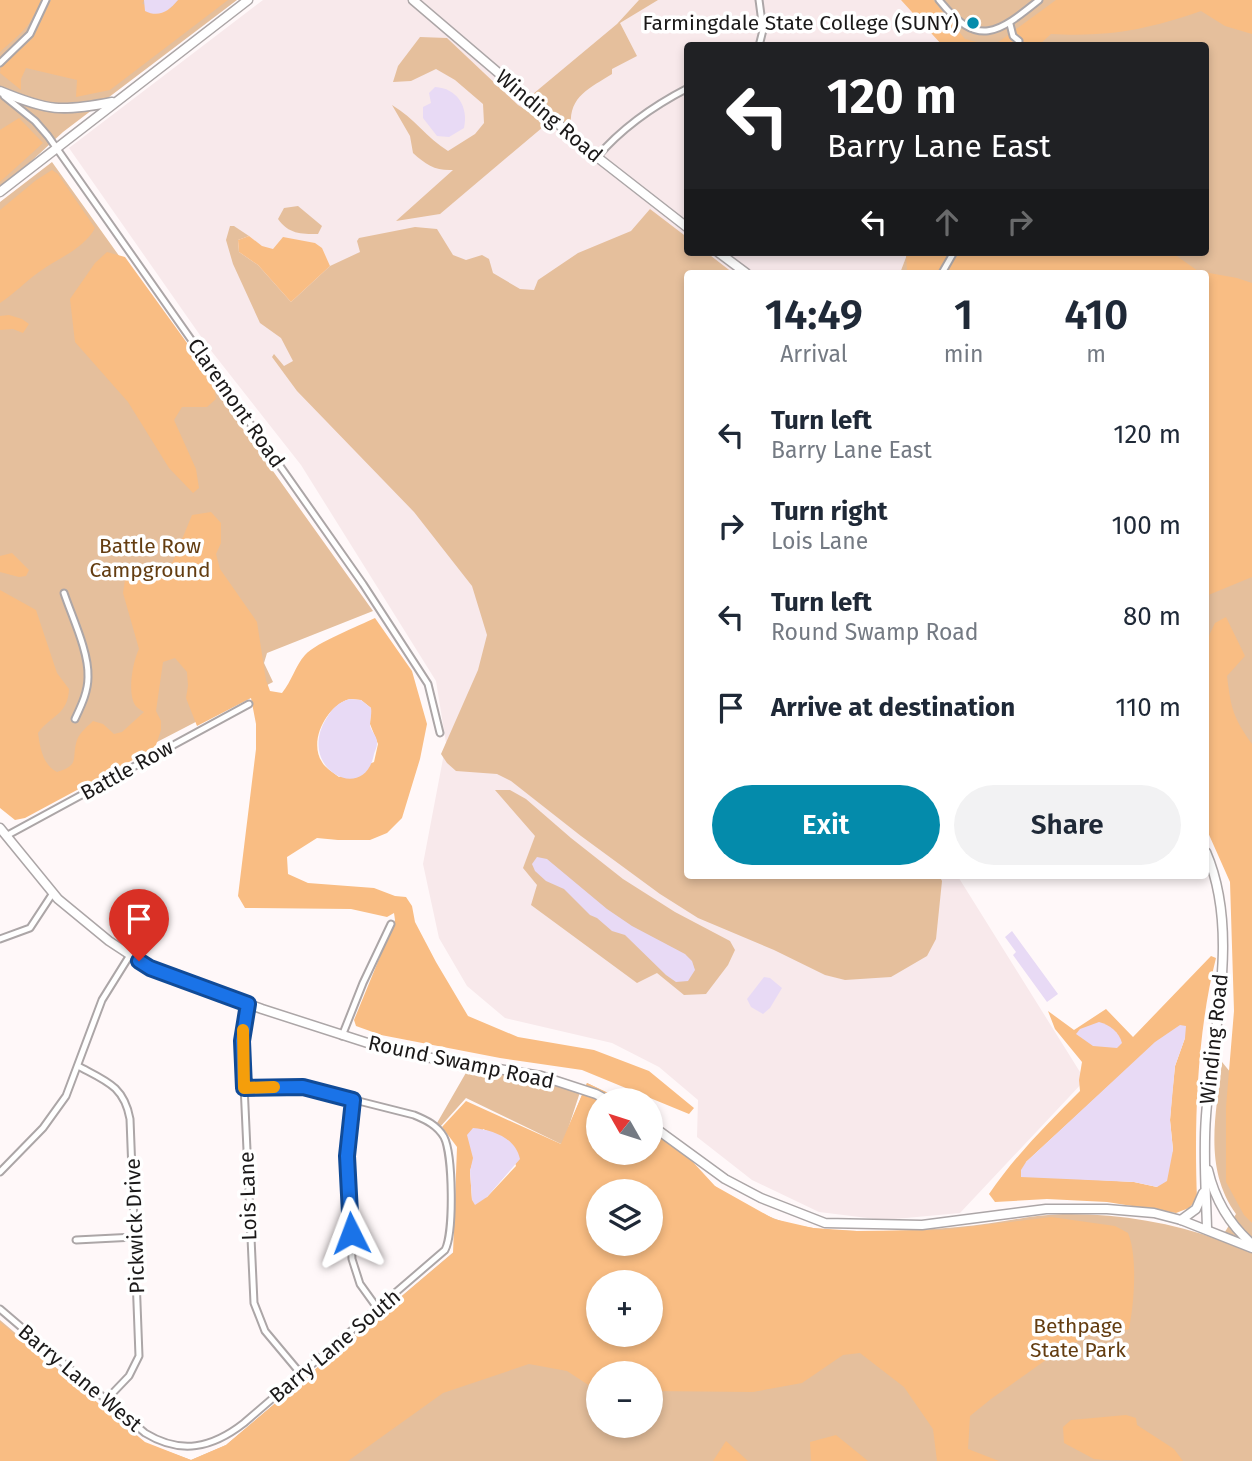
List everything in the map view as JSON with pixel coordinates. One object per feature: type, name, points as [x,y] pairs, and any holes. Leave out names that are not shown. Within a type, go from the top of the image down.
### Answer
[{"type":"main road","points":[[0,192],[248,0]]},
{"type":"main road","name":"Winding Road","points":[[413,0],[597,157],[684,225]]},
{"type":"main road","points":[[0,91],[24,102],[54,109],[74,109],[115,102]]},
{"type":"main road","points":[[723,256],[742,270]]},
{"type":"main road","name":"Round Swamp Road","points":[[3,832],[53,893],[87,923],[150,968],[342,1036],[413,1055],[541,1076],[586,1091]]},
{"type":"main road","name":"Winding Road","points":[[1207,1228],[1206,1118],[1224,944],[1219,893],[1209,861]]},
{"type":"main road","points":[[663,1134],[725,1178],[761,1198],[825,1223],[922,1225],[1026,1210],[1128,1210],[1181,1220],[1252,1246]]},
{"type":"main road","points":[[1205,1152],[1213,1190],[1219,1202],[1234,1226],[1252,1246]]},
{"type":"main road","points":[[1181,1220],[1196,1209],[1205,1183]]},
{"type":"street","points":[[0,63],[30,34],[46,0]]},
{"type":"street","points":[[759,0],[763,30],[760,42]]},
{"type":"street","points":[[939,0],[954,18],[976,30],[999,30],[1039,0]]},
{"type":"street","points":[[1010,24],[1013,36],[1019,42]]},
{"type":"street","points":[[597,157],[605,147],[650,110],[684,90]]},
{"type":"street","name":"Claremont Road","points":[[0,91],[35,121],[93,198],[363,584],[428,684],[440,733]]},
{"type":"street","points":[[64,593],[87,663],[86,689],[75,719]]},
{"type":"street","name":"Battle Row","points":[[3,832],[249,704]]},
{"type":"street","points":[[0,939],[30,928],[53,893]]},
{"type":"street","points":[[342,1036],[391,924]]},
{"type":"street","points":[[0,1172],[43,1128],[66,1096],[102,1000],[130,956]]},
{"type":"street","name":"Lois Lane","points":[[248,1004],[242,1041],[254,1303],[265,1331],[301,1374]]},
{"type":"street","name":"Pickwick Drive","points":[[78,1066],[120,1091],[128,1104],[131,1126],[139,1356],[129,1376],[106,1400]]},
{"type":"street","points":[[244,1088],[303,1087],[353,1100],[347,1156],[352,1259],[360,1284],[378,1309]]},
{"type":"street","name":"Barry Lane South","points":[[205,1444],[228,1436],[445,1251],[451,1233],[448,1151],[443,1135],[427,1120],[353,1100]]},
{"type":"street","points":[[76,1240],[135,1237]]},
{"type":"street","name":"Barry Lane West","points":[[0,1309],[153,1438],[174,1445],[205,1444]]},
{"type":"shaded area","points":[[144,0],[178,0],[167,10],[155,14],[145,11]]},
{"type":"shaded area","points":[[263,0],[1046,0],[986,42],[684,42],[684,256],[906,256],[901,270],[684,270],[684,879],[959,879],[1085,1080],[960,1213],[884,1220],[819,1212],[752,1180],[697,1137],[698,1100],[659,1067],[612,1043],[505,1018],[467,986],[439,938],[423,864],[446,743],[436,681],[301,465],[209,348],[69,148]]},
{"type":"shaded area","points":[[435,87],[455,95],[465,113],[464,128],[449,137],[437,136],[423,118],[423,107],[431,103],[429,93]]},
{"type":"shaded area","points":[[350,699],[361,700],[371,708],[370,727],[377,744],[368,769],[358,777],[347,779],[335,774],[326,765],[320,753],[319,737],[331,712]]},
{"type":"shaded area","points":[[537,857],[547,859],[607,909],[632,926],[685,954],[692,961],[695,970],[688,981],[676,982],[666,975],[625,935],[612,931],[590,915],[564,889],[546,881],[535,871],[532,864]]},
{"type":"shaded area","points":[[1012,931],[1058,994],[1047,1002],[1013,955],[1016,952],[1005,937]]},
{"type":"shaded area","points":[[764,977],[770,978],[782,988],[770,1008],[763,1014],[751,1007],[747,999]]},
{"type":"shaded area","points":[[1099,1022],[1110,1027],[1119,1036],[1122,1043],[1117,1048],[1093,1046],[1076,1034],[1080,1029]]},
{"type":"shaded area","points":[[1180,1025],[1186,1026],[1185,1038],[1175,1066],[1170,1120],[1173,1150],[1167,1181],[1157,1187],[1134,1182],[1021,1177],[1021,1170],[1026,1162],[1155,1042]]},
{"type":"shaded area","points":[[473,1128],[502,1136],[513,1145],[520,1159],[487,1197],[475,1205],[472,1200],[470,1171],[473,1158],[467,1135]]},
{"type":"green space","points":[[0,0],[237,0],[63,132],[0,190]]},
{"type":"green space","points":[[0,0],[41,0],[29,24],[0,52]]},
{"type":"green space","points":[[51,0],[144,0],[142,4],[171,8],[178,0],[228,0],[110,90],[76,97],[77,80],[26,68],[21,79],[21,90],[0,73],[1,66],[33,38]]},
{"type":"green space","points":[[639,0],[658,0],[620,23],[637,56],[612,69],[612,74],[582,94],[573,107],[571,125],[565,124],[533,94],[617,24]]},
{"type":"green space","points":[[901,0],[933,0],[965,39],[977,42],[939,42]]},
{"type":"green space","name":"Bethpage State Park","points":[[916,0],[1252,0],[1252,1461],[0,1461],[0,1320],[145,1443],[191,1460],[226,1445],[463,1244],[561,1144],[466,1098],[440,1127],[437,1123],[471,1064],[581,1089],[568,1129],[587,1083],[598,1088],[586,1088],[586,1166],[663,1166],[663,1132],[709,1182],[736,1200],[792,1224],[838,1230],[890,1231],[938,1229],[1050,1215],[1083,1214],[1143,1220],[1220,1240],[1236,1214],[1219,1178],[1215,1159],[1215,1121],[1222,1062],[1249,1095],[1248,937],[1209,795],[1209,270],[901,270],[906,256],[1209,256],[1209,42],[948,42]]},
{"type":"green space","points":[[1056,0],[1252,0],[1252,34],[1225,26],[1201,11],[1127,31],[1051,34],[1042,42],[998,42]]},
{"type":"green space","points":[[420,37],[447,38],[518,105],[538,117],[543,127],[440,214],[396,221],[453,170],[432,166],[413,153],[410,136],[392,105],[448,151],[475,134],[484,123],[483,104],[455,80],[436,69],[411,81],[393,82],[398,66]]},
{"type":"green space","points":[[19,118],[43,143],[0,182],[0,130]]},
{"type":"green space","name":"Battle Row Campground","points":[[52,162],[373,611],[267,653],[264,663],[273,682],[16,815],[0,794],[0,202]]},
{"type":"green space","points":[[52,170],[58,174],[95,228],[84,242],[39,272],[0,303],[0,210]]},
{"type":"green space","points":[[298,206],[322,226],[318,234],[295,232],[286,228],[278,219],[284,208]]},
{"type":"green space","points":[[650,209],[684,235],[684,256],[711,256],[729,270],[684,270],[684,879],[941,879],[936,939],[927,956],[891,977],[845,980],[825,975],[698,918],[660,894],[511,781],[497,774],[456,771],[447,763],[441,754],[478,670],[487,635],[472,586],[414,512],[297,391],[272,357],[274,354],[284,366],[293,361],[281,338],[260,323],[233,264],[226,240],[230,226],[249,236],[238,240],[239,252],[258,265],[291,302],[330,266],[360,252],[357,241],[359,238],[415,227],[437,229],[453,255],[466,260],[482,255],[489,259],[493,273],[520,289],[534,290],[538,280],[578,253],[631,231]]},
{"type":"green space","points":[[249,236],[262,246],[273,249],[283,237],[315,243],[322,248],[330,266],[291,302],[258,265],[239,252],[238,240]]},
{"type":"green space","points":[[107,252],[125,257],[213,379],[216,399],[207,407],[182,407],[174,420],[196,469],[199,488],[193,493],[169,468],[128,402],[75,342],[70,299],[95,263]]},
{"type":"green space","points":[[906,256],[1177,256],[1197,270],[907,270]]},
{"type":"green space","points":[[1209,273],[1252,283],[1252,577],[1209,595]]},
{"type":"green space","points":[[9,315],[29,324],[23,333],[13,329],[0,330],[0,316]]},
{"type":"green space","points":[[211,512],[221,523],[221,543],[216,554],[220,569],[257,622],[270,691],[282,693],[302,659],[311,650],[375,618],[412,671],[427,724],[420,759],[402,818],[387,833],[370,840],[317,838],[287,857],[288,874],[308,883],[374,888],[406,897],[412,906],[415,922],[468,1016],[518,1037],[594,1050],[649,1071],[694,1108],[689,1114],[663,1103],[663,1088],[626,1088],[582,1070],[500,1058],[381,1035],[356,1026],[354,1020],[395,920],[394,913],[387,917],[351,909],[245,908],[238,896],[256,749],[256,724],[251,698],[197,726],[186,698],[187,672],[175,658],[163,662],[156,711],[161,721],[161,730],[155,748],[25,818],[15,820],[0,808],[0,590],[36,610],[57,673],[69,689],[62,710],[38,733],[45,761],[57,772],[72,764],[78,737],[93,721],[103,724],[114,734],[122,732],[144,712],[135,705],[131,692],[133,669],[139,649],[123,593],[125,580],[135,569],[157,571],[171,566],[192,515]],"holes":[[[350,699],[361,700],[371,708],[370,724],[378,744],[374,762],[339,777],[327,768],[318,754],[317,744],[322,725],[334,708]]]},
{"type":"green space","points":[[12,553],[29,570],[26,576],[0,572],[0,556]]},
{"type":"green space","points":[[1226,617],[1245,656],[1227,676],[1234,712],[1252,744],[1252,1223],[1244,1215],[1226,1182],[1226,1107],[1234,1011],[1230,882],[1209,835],[1209,636],[1215,623]]},
{"type":"green space","points":[[495,790],[510,790],[526,799],[623,879],[675,912],[730,941],[735,950],[728,965],[706,994],[684,995],[657,973],[637,983],[531,905],[537,885],[523,868],[535,836]]},
{"type":"green space","points":[[1211,956],[1216,958],[1205,1016],[1198,1078],[1197,1199],[1189,1208],[1176,1213],[1107,1202],[1047,1199],[995,1202],[989,1194],[999,1180],[1080,1091],[1082,1062],[1055,1029],[1048,1011],[1074,1030],[1106,1009],[1133,1037]],"holes":[[[1185,1038],[1175,1066],[1170,1120],[1173,1150],[1157,1187],[1134,1182],[1081,1179],[1026,1162],[1114,1081]]]},
{"type":"green space","points":[[587,1083],[598,1088],[586,1088],[586,1166],[663,1166],[663,1129],[715,1186],[774,1219],[813,1228],[857,1231],[943,1230],[1051,1217],[1115,1226],[1128,1233],[1133,1255],[1134,1294],[1129,1329],[1088,1336],[1057,1352],[970,1416],[968,1449],[999,1461],[937,1461],[933,1429],[904,1387],[860,1353],[843,1355],[802,1383],[753,1392],[663,1391],[663,1361],[586,1361],[586,1383],[567,1371],[529,1364],[443,1393],[348,1461],[0,1461],[0,1322],[145,1442],[191,1460],[226,1445],[453,1253],[457,1147],[442,1127],[466,1101],[561,1144]],"holes":[[[483,1129],[509,1141],[516,1166],[487,1197],[472,1200],[470,1171]]]},
{"type":"green space","points":[[1126,1415],[1136,1418],[1137,1425],[1174,1449],[1183,1461],[1094,1459],[1064,1443],[1063,1427],[1071,1420]]},
{"type":"green space","points":[[836,1435],[868,1461],[811,1461],[810,1442]]},
{"type":"green space","points":[[726,1441],[748,1461],[713,1461]]},
{"type":"slow traffic","points":[[243,1030],[244,1088],[274,1087]]},
{"type":"place","name":"Farmingdale State College (SUNY)","points":[[973,23]]},
{"type":"route","points":[[139,961],[150,968],[248,1004],[242,1041],[244,1088],[303,1087],[353,1100],[347,1156],[351,1233]]}]
